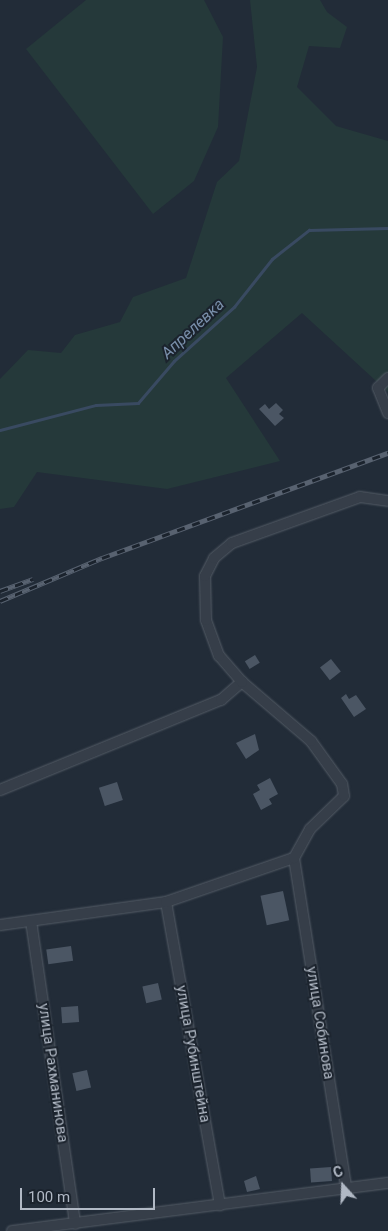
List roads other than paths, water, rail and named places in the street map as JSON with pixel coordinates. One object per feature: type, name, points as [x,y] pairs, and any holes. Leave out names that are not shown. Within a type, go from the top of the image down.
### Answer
[{"type":"street","points":[[388,378],[378,388],[388,413]]},
{"type":"street","points":[[0,925],[166,902],[294,858],[310,829],[344,796],[342,784],[311,741],[242,682],[220,656],[206,620],[206,576],[214,558],[232,542],[360,497],[388,501]]},
{"type":"street","points":[[0,790],[221,700],[242,682]]},
{"type":"street","name":"улица Собинова","points":[[294,858],[346,1188]]},
{"type":"street","name":"улица Рубинштейна","points":[[166,902],[220,1205]]},
{"type":"street","name":"улица Рахманинова","points":[[31,921],[75,1224]]},
{"type":"street","points":[[12,1231],[388,1183]]},
{"type":"waterway","name":"Апрелевка","points":[[0,430],[96,405],[138,403],[174,361],[234,307],[272,259],[309,230],[388,228]]},
{"type":"railway","points":[[0,601],[102,558],[388,453]]},
{"type":"railway","points":[[0,591],[33,579]]}]
